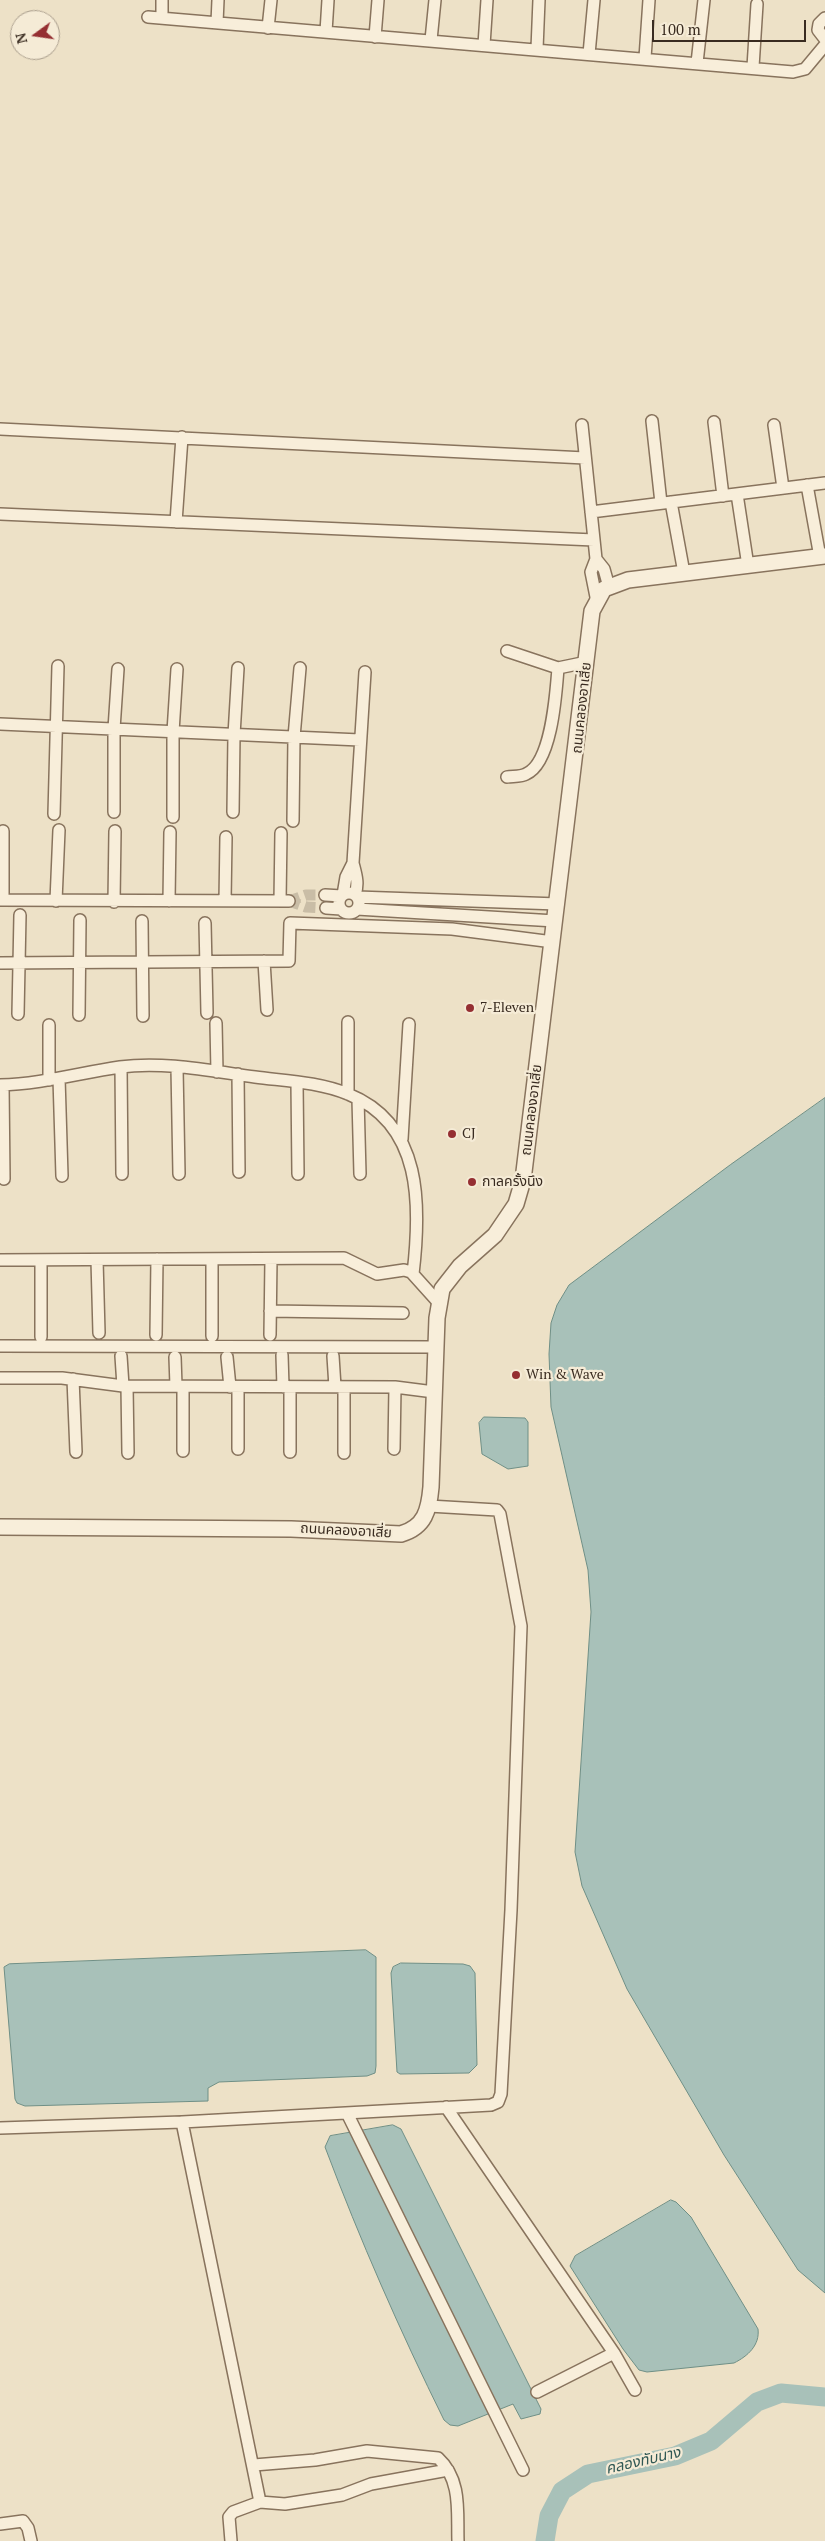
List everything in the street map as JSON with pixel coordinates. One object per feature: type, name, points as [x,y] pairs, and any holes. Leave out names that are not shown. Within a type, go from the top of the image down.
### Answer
[{"type":"street","points":[[162,0],[162,18]]},
{"type":"street","points":[[217,23],[218,0]]},
{"type":"street","points":[[268,28],[271,0]]},
{"type":"street","points":[[326,32],[328,0]]},
{"type":"street","points":[[375,37],[378,0]]},
{"type":"street","points":[[431,40],[435,0]]},
{"type":"street","points":[[484,45],[487,0]]},
{"type":"street","points":[[537,49],[540,0]]},
{"type":"street","points":[[590,54],[594,0]]},
{"type":"street","points":[[645,58],[649,0]]},
{"type":"street","points":[[697,62],[704,0]]},
{"type":"street","points":[[753,67],[757,4]]},
{"type":"street","points":[[148,17],[697,62],[793,72],[805,69],[825,45]]},
{"type":"street","points":[[825,18],[819,24],[818,30],[825,39]]},
{"type":"street","points":[[652,421],[666,503],[684,573]]},
{"type":"street","points":[[714,422],[723,496]]},
{"type":"street","points":[[582,425],[596,559],[591,572],[597,602]]},
{"type":"street","points":[[774,425],[783,488]]},
{"type":"street","points":[[0,429],[585,458]]},
{"type":"street","points":[[176,522],[182,437]]},
{"type":"street","points":[[591,512],[825,482]]},
{"type":"street","points":[[596,559],[604,569],[609,587],[628,580],[822,557],[807,485]]},
{"type":"street","points":[[737,494],[748,566]]},
{"type":"street","points":[[0,514],[594,540]]},
{"type":"street","name":"ถนนคลองอาเสี่ย","points":[[0,1527],[291,1529],[401,1534],[417,1528],[423,1522],[429,1506],[438,1302],[448,1279],[495,1235],[507,1219],[516,1204],[523,1180],[558,904],[592,611],[604,589],[609,587]]},
{"type":"street","points":[[507,651],[558,668],[587,662]]},
{"type":"street","points":[[54,814],[58,666]]},
{"type":"street","points":[[233,812],[234,734],[238,668]]},
{"type":"street","points":[[292,821],[294,737],[300,668]]},
{"type":"street","points":[[507,778],[527,774],[539,762],[549,734],[558,668]]},
{"type":"street","points":[[114,812],[114,729],[118,669]]},
{"type":"street","points":[[173,817],[173,732],[177,669]]},
{"type":"street","points":[[326,908],[341,908],[348,912],[351,898],[346,877],[353,864],[364,672]]},
{"type":"street","points":[[0,724],[360,740]]},
{"type":"street","points":[[56,901],[59,830]]},
{"type":"street","points":[[3,831],[1,900],[114,902],[284,901],[281,833]]},
{"type":"street","points":[[114,902],[115,831]]},
{"type":"street","points":[[169,901],[170,832]]},
{"type":"street","points":[[225,901],[226,837]]},
{"type":"street","points":[[325,895],[555,921]]},
{"type":"street","points":[[351,898],[558,904]]},
{"type":"street","points":[[18,1014],[20,915]]},
{"type":"street","points":[[79,1015],[80,920]]},
{"type":"street","points":[[142,921],[143,1016]]},
{"type":"street","points":[[205,923],[207,1013]]},
{"type":"street","points":[[0,963],[289,961],[290,923],[452,930],[553,942]]},
{"type":"street","points":[[264,961],[267,1010]]},
{"type":"street","points":[[348,1022],[360,1174]]},
{"type":"street","points":[[216,1023],[217,1072]]},
{"type":"street","points":[[410,1024],[402,1139],[413,1174],[416,1202],[417,1228],[413,1274]]},
{"type":"street","points":[[49,1025],[62,1176]]},
{"type":"street","points":[[4,1178],[2,1085],[30,1084],[121,1067],[177,1068],[238,1074],[322,1086],[353,1096],[388,1122],[402,1139]]},
{"type":"street","points":[[121,1067],[122,1174]]},
{"type":"street","points":[[177,1068],[179,1174]]},
{"type":"street","points":[[238,1074],[239,1172]]},
{"type":"street","points":[[297,1083],[298,1174]]},
{"type":"street","points":[[0,1260],[344,1258],[377,1274],[404,1270],[413,1274],[430,1296],[438,1302]]},
{"type":"street","points":[[156,1335],[157,1259]]},
{"type":"street","points":[[212,1259],[212,1336]]},
{"type":"street","points":[[270,1335],[271,1259]]},
{"type":"street","points":[[41,1260],[41,1338]]},
{"type":"street","points":[[98,1260],[99,1333]]},
{"type":"street","points":[[270,1311],[404,1313]]},
{"type":"street","points":[[0,1346],[436,1347]]},
{"type":"street","points":[[282,1355],[290,1452]]},
{"type":"street","points":[[121,1356],[125,1386],[128,1453]]},
{"type":"street","points":[[333,1356],[339,1387],[344,1454]]},
{"type":"street","points":[[174,1357],[180,1386],[183,1451]]},
{"type":"street","points":[[228,1357],[234,1387],[238,1449]]},
{"type":"street","points":[[0,1378],[73,1379],[125,1386],[395,1387],[434,1392]]},
{"type":"street","points":[[73,1379],[76,1452]]},
{"type":"street","points":[[394,1449],[395,1387]]},
{"type":"street","points":[[0,2128],[182,2122],[491,2105],[498,2102],[501,2094],[512,1910],[521,1626],[500,1514],[497,1510],[429,1506]]},
{"type":"street","points":[[446,2107],[614,2353],[635,2390]]},
{"type":"street","points":[[347,2113],[523,2470]]},
{"type":"street","points":[[182,2122],[254,2465],[260,2502]]},
{"type":"street","points":[[537,2392],[614,2353]]},
{"type":"street","points":[[254,2465],[379,2451],[438,2458],[448,2470],[458,2497],[458,2541]]},
{"type":"street","points":[[231,2541],[229,2517],[234,2512],[260,2502],[285,2504],[342,2495],[371,2484],[448,2470]]},
{"type":"street","points":[[0,2524],[23,2522],[28,2528],[31,2541]]},
{"type":"water","points":[[825,1098],[825,2293],[798,2270],[724,2155],[627,1989],[582,1886],[575,1852],[591,1612],[588,1570],[551,1407],[549,1354],[551,1323],[557,1305],[569,1285],[730,1165]]},
{"type":"water","points":[[484,1417],[525,1418],[528,1422],[528,1466],[508,1469],[482,1454],[479,1423]]},
{"type":"water","points":[[366,1950],[376,1957],[375,2073],[367,2076],[219,2082],[208,2088],[208,2101],[25,2106],[17,2103],[15,2099],[4,1967],[9,1964]]},
{"type":"water","points":[[401,1963],[463,1964],[470,1966],[475,1973],[477,2065],[469,2073],[400,2074],[397,2072],[391,1973],[393,1967]]},
{"type":"water","points":[[393,2125],[401,2129],[541,2409],[540,2414],[521,2419],[513,2404],[458,2426],[450,2425],[444,2420],[381,2285],[325,2147],[330,2136]]},
{"type":"water","points":[[671,2200],[676,2202],[691,2217],[758,2329],[755,2345],[744,2357],[734,2363],[647,2372],[639,2370],[623,2349],[570,2266],[575,2256]]},
{"type":"waterway","name":"คลองทับนาง","points":[[545,2541],[549,2516],[562,2491],[588,2474],[675,2456],[711,2441],[757,2402],[781,2393],[825,2397]]},
{"type":"tunnel","points":[[289,901],[306,895],[325,895]]},
{"type":"tunnel","points":[[289,901],[306,907],[326,908]]},
{"type":"place","name":"7-Eleven","points":[[470,1008]]},
{"type":"place","name":"CJ","points":[[452,1134]]},
{"type":"place","name":"กาลครั้งนึง","points":[[472,1182]]},
{"type":"place","name":"Win & Wave","points":[[516,1375]]}]
